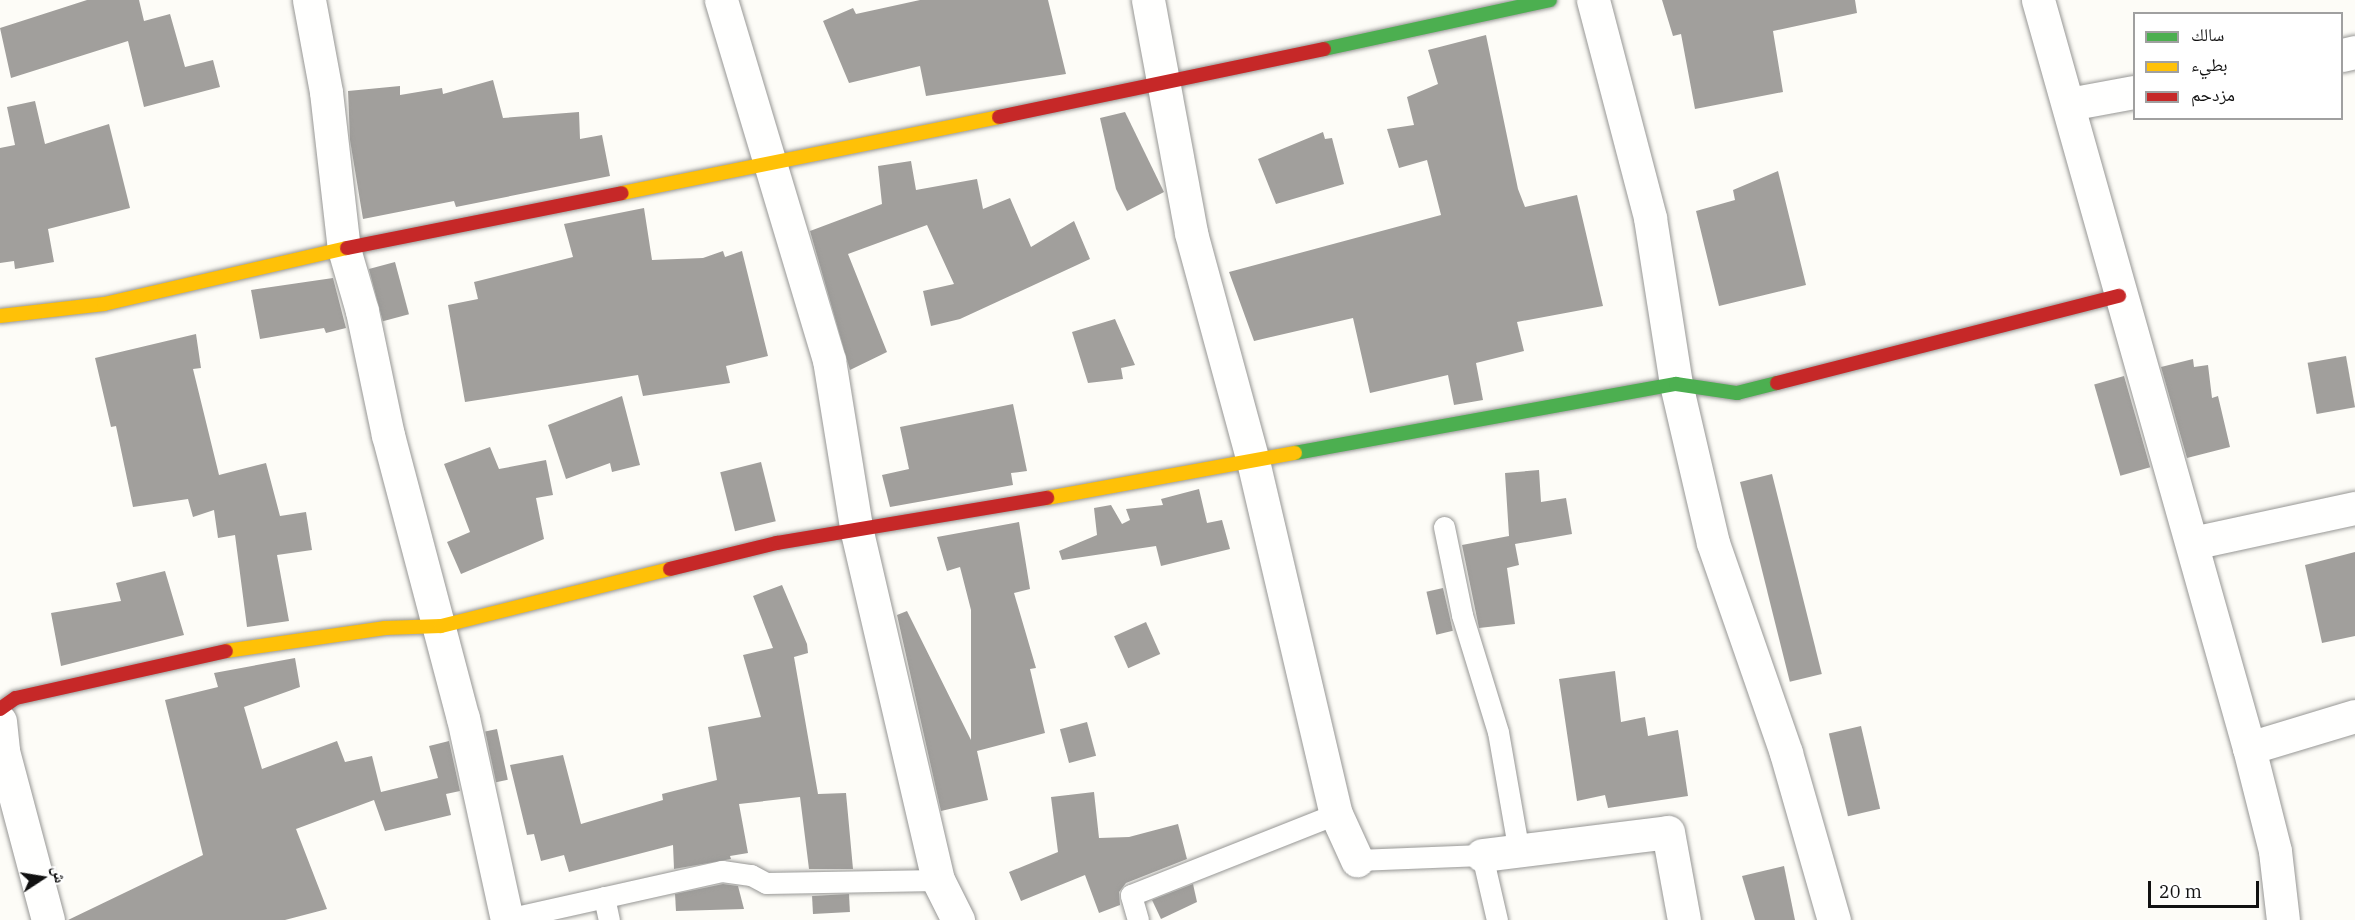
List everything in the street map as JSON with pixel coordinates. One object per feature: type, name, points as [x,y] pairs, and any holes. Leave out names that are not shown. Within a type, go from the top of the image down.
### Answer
[{"type":"street","points":[[309,0],[326,92],[344,249],[362,311],[388,435],[441,627],[507,920]]},
{"type":"street","points":[[721,0],[767,162],[829,360],[857,532],[938,880],[958,920]]},
{"type":"street","points":[[1148,0],[1191,233],[1252,461],[1336,814],[1357,860]]},
{"type":"street","points":[[0,316],[104,304],[344,249],[610,198],[767,162],[1164,84],[1550,0]]},
{"type":"street","points":[[1593,0],[1650,218],[1676,384],[1713,543],[1786,753],[1834,920]]},
{"type":"street","points":[[2038,0],[2069,104],[2119,296],[2193,543],[2249,748],[2275,851],[2283,920]]},
{"type":"street","points":[[2069,104],[2133,92]]},
{"type":"street","points":[[0,709],[27,695],[259,644],[385,628],[441,627],[777,543],[857,532],[1676,384],[1737,393],[2119,296]]},
{"type":"street","points":[[2193,543],[2355,507]]},
{"type":"street","points":[[2249,748],[2355,716]]},
{"type":"street","points":[[0,722],[3,751],[48,920]]},
{"type":"street","points":[[1482,855],[1668,832],[1684,920]]},
{"type":"lane","points":[[1444,527],[1462,615],[1498,732],[1519,852]]},
{"type":"lane","points":[[1138,920],[1131,895],[1336,814]]},
{"type":"lane","points":[[1357,860],[1482,855],[1497,920]]},
{"type":"lane","points":[[507,920],[722,871],[751,875],[766,883],[938,880]]},
{"type":"lane","points":[[603,897],[609,920]]},
{"type":"building","points":[[87,0],[139,0],[144,21],[170,14],[185,67],[213,60],[220,87],[144,107],[128,41],[11,78],[0,28]]},
{"type":"building","points":[[920,0],[1048,0],[1066,74],[926,96],[920,66],[849,83],[823,21],[853,8],[856,14]]},
{"type":"building","points":[[1662,0],[1855,0],[1857,13],[1773,31],[1783,92],[1695,109],[1681,34],[1673,36]]},
{"type":"building","points":[[1486,35],[1518,189],[1525,207],[1577,195],[1603,306],[1517,322],[1524,351],[1476,363],[1483,400],[1454,405],[1448,375],[1370,393],[1353,318],[1254,341],[1229,272],[1441,215],[1427,160],[1399,168],[1387,129],[1414,125],[1407,97],[1438,84],[1428,50]]},
{"type":"building","points":[[493,80],[503,118],[579,112],[580,139],[602,135],[610,176],[456,207],[454,201],[363,219],[350,140],[348,91],[400,86],[400,95],[442,88],[443,94]]},
{"type":"building","points":[[35,101],[45,144],[109,124],[130,208],[48,229],[54,262],[15,269],[14,261],[0,263],[0,148],[15,145],[7,107]]},
{"type":"building","points":[[1125,112],[1164,192],[1127,211],[1116,189],[1100,118]]},
{"type":"building","points":[[1323,132],[1325,139],[1332,138],[1344,184],[1276,204],[1258,159]]},
{"type":"building","points":[[911,161],[916,190],[977,179],[983,209],[1010,198],[1031,247],[1074,221],[1090,259],[960,319],[931,326],[923,291],[954,284],[927,225],[848,254],[887,352],[850,370],[810,231],[882,204],[878,166]]},
{"type":"building","points":[[1778,171],[1806,285],[1719,306],[1696,211],[1735,200],[1733,190]]},
{"type":"building","points":[[644,208],[652,260],[703,258],[723,251],[725,257],[742,251],[768,356],[726,366],[730,383],[643,396],[638,375],[465,402],[448,305],[478,299],[474,282],[573,257],[564,224]]},
{"type":"building","points":[[395,262],[409,314],[383,321],[369,269]]},
{"type":"building","points":[[333,278],[346,328],[326,333],[324,328],[260,339],[251,290]]},
{"type":"building","points":[[1115,319],[1135,365],[1121,368],[1123,379],[1088,383],[1072,332]]},
{"type":"building","points":[[196,334],[201,368],[193,369],[219,475],[266,463],[280,516],[306,512],[312,550],[277,555],[289,621],[247,627],[235,535],[218,538],[214,510],[193,517],[188,499],[133,507],[116,426],[111,427],[95,358]]},
{"type":"building","points":[[2346,356],[2355,407],[2317,414],[2308,363]]},
{"type":"building","points":[[2193,359],[2194,367],[2208,365],[2212,398],[2218,396],[2230,447],[2187,458],[2161,367]]},
{"type":"building","points":[[2124,376],[2150,467],[2120,476],[2094,385]]},
{"type":"building","points":[[622,396],[640,465],[612,472],[610,463],[566,479],[548,425]]},
{"type":"building","points":[[1013,404],[1027,471],[1011,473],[1013,485],[890,507],[882,475],[909,469],[900,427]]},
{"type":"building","points":[[490,447],[499,469],[546,460],[553,495],[536,498],[544,539],[461,574],[447,542],[470,532],[444,464]]},
{"type":"building","points":[[761,462],[776,521],[735,531],[720,472]]},
{"type":"building","points":[[1539,470],[1541,502],[1566,498],[1572,534],[1515,544],[1519,565],[1507,568],[1515,624],[1479,628],[1462,545],[1509,536],[1505,473]]},
{"type":"building","points":[[1772,474],[1822,674],[1790,682],[1740,482]]},
{"type":"building","points":[[1199,489],[1207,523],[1222,520],[1230,549],[1161,566],[1156,546],[1062,560],[1059,551],[1097,535],[1094,508],[1111,505],[1122,524],[1130,520],[1126,509],[1163,505],[1161,499]]},
{"type":"building","points":[[1019,522],[1030,589],[1014,593],[1036,668],[1030,669],[1045,733],[977,751],[988,800],[941,811],[897,615],[907,611],[971,740],[971,610],[960,567],[947,571],[937,537]]},
{"type":"building","points":[[2355,552],[2355,636],[2322,643],[2305,565]]},
{"type":"building","points":[[165,571],[184,635],[61,666],[51,613],[121,601],[116,583]]},
{"type":"building","points":[[782,585],[807,644],[808,653],[794,657],[818,794],[846,793],[853,869],[809,869],[800,797],[739,804],[748,853],[730,856],[731,859],[674,869],[673,845],[569,872],[564,855],[541,861],[534,834],[527,835],[510,765],[563,755],[581,824],[663,800],[662,794],[717,780],[708,727],[761,717],[743,655],[773,648],[753,596]]},
{"type":"building","points":[[1443,588],[1453,631],[1436,635],[1426,592]]},
{"type":"building","points":[[1146,622],[1160,654],[1128,668],[1114,636]]},
{"type":"building","points":[[295,658],[300,687],[244,707],[262,769],[337,741],[345,762],[372,756],[381,792],[438,778],[429,746],[449,741],[460,791],[446,794],[451,815],[385,831],[374,800],[296,829],[327,909],[285,920],[68,920],[203,855],[165,700],[218,687],[214,673]]},
{"type":"building","points":[[1615,671],[1621,722],[1645,717],[1648,736],[1678,730],[1688,796],[1608,808],[1605,795],[1577,801],[1559,679]]},
{"type":"building","points":[[1087,722],[1096,756],[1069,763],[1060,729]]},
{"type":"building","points":[[1861,726],[1880,809],[1848,816],[1829,733]]},
{"type":"building","points":[[497,729],[508,780],[496,782],[485,731]]},
{"type":"building","points":[[1094,792],[1099,838],[1129,837],[1178,824],[1187,859],[1126,883],[1119,892],[1120,905],[1099,913],[1085,875],[1021,901],[1009,872],[1058,852],[1051,797]]},
{"type":"building","points":[[1784,866],[1795,920],[1755,920],[1742,876]]},
{"type":"building","points":[[723,884],[738,886],[744,909],[676,911],[675,894]]},
{"type":"building","points":[[1193,884],[1197,902],[1161,919],[1152,900]]},
{"type":"building","points":[[849,894],[850,912],[813,914],[812,896]]},
{"type":"traffic: fast","points":[[1324,49],[1550,0]]},
{"type":"traffic: fast","points":[[1295,453],[1676,384],[1737,393],[1777,383]]},
{"type":"traffic: slow","points":[[622,193],[999,117]]},
{"type":"traffic: slow","points":[[0,316],[104,304],[347,248]]},
{"type":"traffic: slow","points":[[1047,498],[1295,453]]},
{"type":"traffic: slow","points":[[226,651],[385,628],[441,626],[670,569]]},
{"type":"traffic: jam","points":[[999,117],[1324,49]]},
{"type":"traffic: jam","points":[[347,248],[622,193]]},
{"type":"traffic: jam","points":[[1777,383],[2119,296]]},
{"type":"traffic: jam","points":[[670,569],[777,543],[1047,498]]},
{"type":"traffic: jam","points":[[0,709],[16,698],[226,651]]}]
